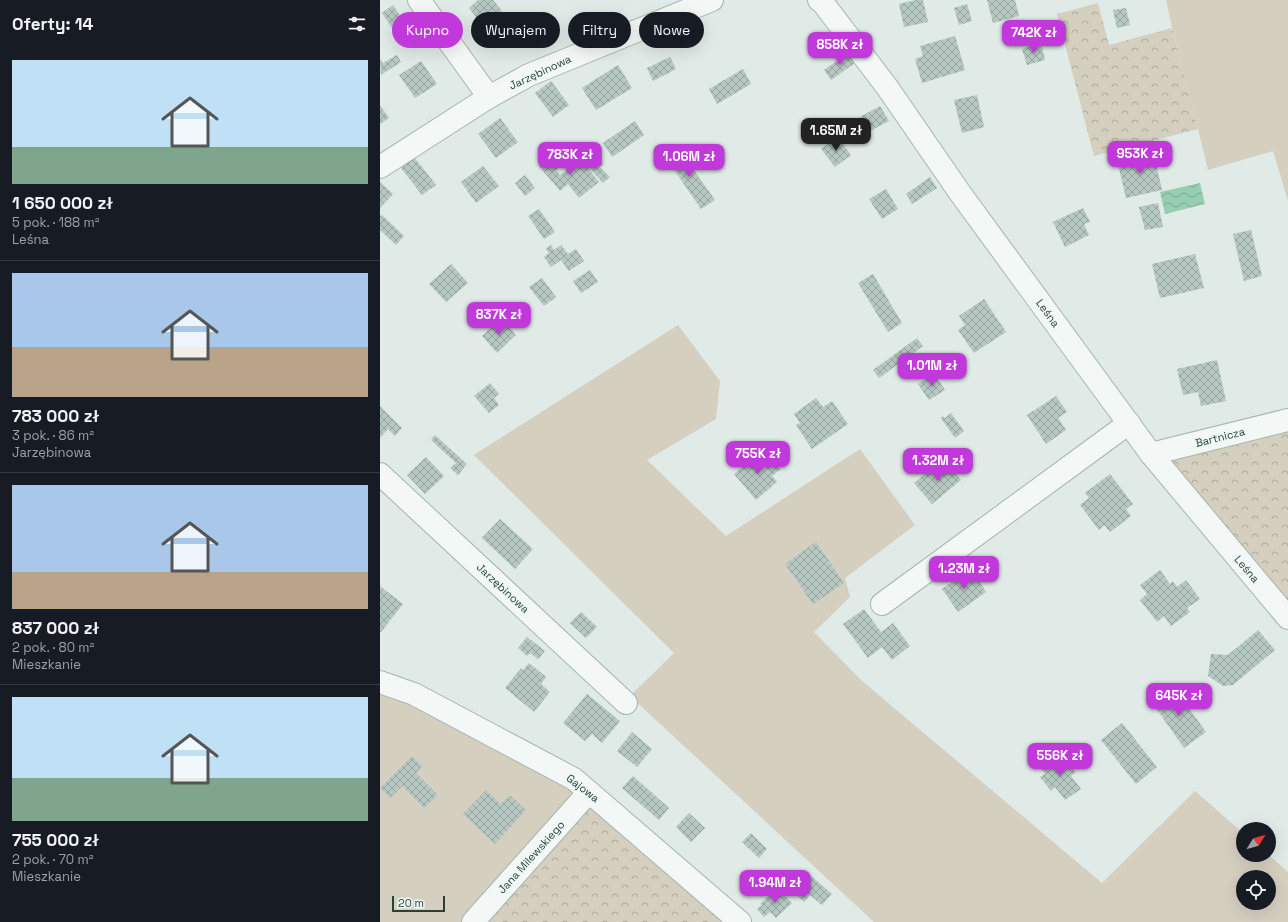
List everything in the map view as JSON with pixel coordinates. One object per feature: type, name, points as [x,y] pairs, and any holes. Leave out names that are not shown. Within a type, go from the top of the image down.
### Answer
[{"type":"street","points":[[419,0],[489,97]]},
{"type":"street","name":"Jarzębinowa","points":[[380,167],[489,97],[528,75],[712,0]]},
{"type":"street","name":"Leśna","points":[[819,0],[823,3],[887,87],[960,193],[1152,454],[1288,618]]},
{"type":"street","name":"Bartnicza","points":[[1152,454],[1288,420]]},
{"type":"street","points":[[882,604],[1129,423]]},
{"type":"street","name":"Jarzębinowa","points":[[380,474],[626,703]]},
{"type":"street","name":"Gajowa","points":[[380,682],[414,694],[574,779],[740,922]]},
{"type":"street","name":"Jana Milewskiego","points":[[472,922],[589,792]]},
{"type":"green space","points":[[1166,0],[1288,0],[1288,201],[1273,151],[1208,170]]},
{"type":"green space","points":[[1098,3],[1109,45],[1172,28],[1198,129],[1094,156],[1057,14]]},
{"type":"green space","points":[[678,325],[720,381],[716,419],[647,460],[726,536],[860,449],[915,525],[845,578],[850,597],[814,632],[862,681],[1102,883],[1195,791],[1236,827],[1236,862],[1276,861],[1288,872],[1288,922],[874,922],[630,696],[674,653],[474,455]]},
{"type":"green space","points":[[1288,420],[1288,618],[1151,454]]},
{"type":"green space","points":[[380,682],[589,792],[482,922],[380,922]]},
{"type":"green space","points":[[589,792],[740,922],[482,922]]},
{"type":"water","points":[[1200,183],[1205,204],[1165,214],[1160,192]]},
{"type":"building","points":[[478,0],[493,0],[503,12],[472,12],[469,8]]},
{"type":"building","points":[[923,0],[928,22],[904,27],[899,4]]},
{"type":"building","points":[[987,0],[1015,0],[1019,16],[993,23]]},
{"type":"building","points":[[967,4],[972,21],[959,25],[954,8]]},
{"type":"building","points":[[393,5],[398,12],[392,12],[392,28],[382,13]]},
{"type":"building","points":[[1126,8],[1130,25],[1117,28],[1113,10]]},
{"type":"building","points":[[955,36],[965,70],[922,83],[915,59],[923,56],[920,46]]},
{"type":"building","points":[[1041,43],[1045,60],[1027,65],[1022,49]]},
{"type":"building","points":[[848,53],[855,63],[831,80],[824,70]]},
{"type":"building","points":[[397,55],[401,62],[381,75],[380,59],[383,63]]},
{"type":"building","points":[[670,57],[676,69],[653,81],[647,68]]},
{"type":"building","points":[[421,61],[437,84],[415,98],[399,75]]},
{"type":"building","points":[[618,65],[632,88],[596,110],[582,88]]},
{"type":"building","points":[[743,69],[751,84],[717,104],[709,89]]},
{"type":"building","points":[[551,81],[569,105],[553,117],[535,93]]},
{"type":"building","points":[[977,95],[984,127],[962,133],[954,100]]},
{"type":"building","points":[[380,105],[389,118],[380,124]]},
{"type":"building","points":[[880,106],[889,121],[868,132],[860,117]]},
{"type":"building","points":[[500,118],[518,142],[496,158],[478,134]]},
{"type":"building","points":[[635,121],[644,135],[612,157],[603,143]]},
{"type":"building","points":[[838,137],[851,155],[835,167],[821,149]]},
{"type":"building","points":[[677,146],[715,200],[701,209],[664,155]]},
{"type":"building","points":[[1153,151],[1162,190],[1126,198],[1117,160]]},
{"type":"building","points":[[551,155],[560,166],[556,170],[560,175],[581,159],[599,182],[579,198],[568,184],[560,191],[538,165]]},
{"type":"building","points":[[414,157],[436,185],[422,195],[401,168]]},
{"type":"building","points":[[592,157],[596,162],[599,159],[604,164],[600,167],[610,177],[603,183],[585,163]]},
{"type":"building","points":[[483,166],[499,186],[476,203],[461,182]]},
{"type":"building","points":[[525,175],[535,188],[525,196],[515,183]]},
{"type":"building","points":[[930,177],[937,188],[912,204],[906,194]]},
{"type":"building","points":[[380,182],[393,194],[380,208]]},
{"type":"building","points":[[886,189],[898,209],[882,219],[869,199]]},
{"type":"building","points":[[1158,203],[1163,227],[1145,230],[1139,207]]},
{"type":"building","points":[[1083,208],[1090,222],[1084,224],[1089,235],[1065,247],[1053,222]]},
{"type":"building","points":[[539,209],[555,232],[544,239],[528,216]]},
{"type":"building","points":[[382,215],[404,236],[396,245],[380,230],[380,216]]},
{"type":"building","points":[[1251,230],[1262,276],[1244,281],[1233,234]]},
{"type":"building","points":[[551,245],[554,250],[561,245],[568,254],[576,249],[584,261],[569,271],[561,260],[551,267],[544,257],[549,253],[546,249]]},
{"type":"building","points":[[1195,254],[1204,288],[1160,298],[1152,264]]},
{"type":"building","points":[[451,264],[468,283],[446,302],[429,284]]},
{"type":"building","points":[[590,270],[598,282],[581,293],[573,281]]},
{"type":"building","points":[[873,274],[902,323],[888,332],[858,283]]},
{"type":"building","points":[[542,278],[556,297],[544,306],[529,287]]},
{"type":"building","points":[[984,299],[1006,332],[974,353],[958,330],[965,325],[959,316]]},
{"type":"building","points":[[501,318],[516,335],[497,353],[482,336]]},
{"type":"building","points":[[917,338],[923,346],[879,378],[873,370]]},
{"type":"building","points":[[1217,360],[1226,401],[1201,406],[1198,392],[1183,395],[1177,369]]},
{"type":"building","points":[[934,373],[945,390],[929,400],[918,384]]},
{"type":"building","points":[[490,383],[499,394],[494,398],[499,405],[489,413],[474,396]]},
{"type":"building","points":[[1056,396],[1067,412],[1058,418],[1066,430],[1046,444],[1027,415]]},
{"type":"building","points":[[816,398],[823,407],[832,401],[848,424],[812,449],[796,425],[800,423],[794,414]]},
{"type":"building","points":[[380,406],[402,428],[395,436],[388,429],[380,438]]},
{"type":"building","points":[[951,413],[964,431],[955,438],[941,418],[943,416],[945,418]]},
{"type":"building","points":[[435,435],[467,464],[458,475],[450,468],[456,463],[431,440]]},
{"type":"building","points":[[767,452],[781,469],[772,476],[777,482],[756,500],[734,474],[755,456],[758,460]]},
{"type":"building","points":[[426,457],[444,476],[425,494],[407,475]]},
{"type":"building","points":[[943,459],[961,480],[932,504],[914,483]]},
{"type":"building","points":[[1110,474],[1133,504],[1126,509],[1131,516],[1110,532],[1104,525],[1099,530],[1080,505],[1089,498],[1085,493]]},
{"type":"building","points":[[500,519],[533,549],[515,569],[482,538]]},
{"type":"building","points":[[816,542],[844,583],[813,604],[785,564]]},
{"type":"building","points":[[971,569],[986,592],[958,612],[942,589]]},
{"type":"building","points":[[1160,570],[1170,584],[1173,581],[1177,587],[1186,580],[1200,599],[1187,608],[1190,612],[1171,626],[1164,616],[1157,622],[1140,600],[1147,594],[1140,585]]},
{"type":"building","points":[[380,586],[403,604],[381,632],[380,632]]},
{"type":"building","points":[[864,609],[881,632],[893,623],[910,646],[892,660],[882,647],[868,658],[843,624]]},
{"type":"building","points":[[581,612],[597,627],[586,638],[570,623]]},
{"type":"building","points":[[1258,630],[1275,650],[1233,685],[1223,686],[1208,676],[1211,654],[1228,655]]},
{"type":"building","points":[[527,637],[545,651],[538,659],[530,653],[527,656],[518,648]]},
{"type":"building","points":[[529,663],[546,677],[541,684],[550,692],[534,712],[505,688],[521,668],[523,670]]},
{"type":"building","points":[[1173,686],[1206,732],[1184,748],[1151,701]]},
{"type":"building","points":[[587,694],[620,721],[602,743],[592,734],[585,741],[563,723]]},
{"type":"building","points":[[1122,723],[1157,767],[1136,784],[1101,740]]},
{"type":"building","points":[[632,732],[652,749],[637,767],[617,751]]},
{"type":"building","points":[[1055,755],[1060,762],[1065,758],[1076,772],[1071,776],[1081,789],[1065,800],[1055,787],[1051,791],[1040,777],[1045,774],[1040,767],[1042,762],[1045,759],[1049,760]]},
{"type":"building","points":[[412,756],[422,766],[416,773],[438,795],[424,808],[402,786],[390,798],[380,788]]},
{"type":"building","points":[[633,776],[669,808],[659,820],[622,788]]},
{"type":"building","points":[[486,790],[501,804],[510,795],[526,810],[495,844],[463,814]]},
{"type":"building","points":[[689,813],[705,828],[691,842],[676,827]]},
{"type":"building","points":[[751,833],[767,849],[759,858],[742,842]]},
{"type":"building","points":[[809,874],[832,894],[822,905],[810,895],[804,902],[793,892]]},
{"type":"building","points":[[777,888],[792,903],[776,918],[770,912],[764,917],[757,909],[762,905],[760,904]]}]
